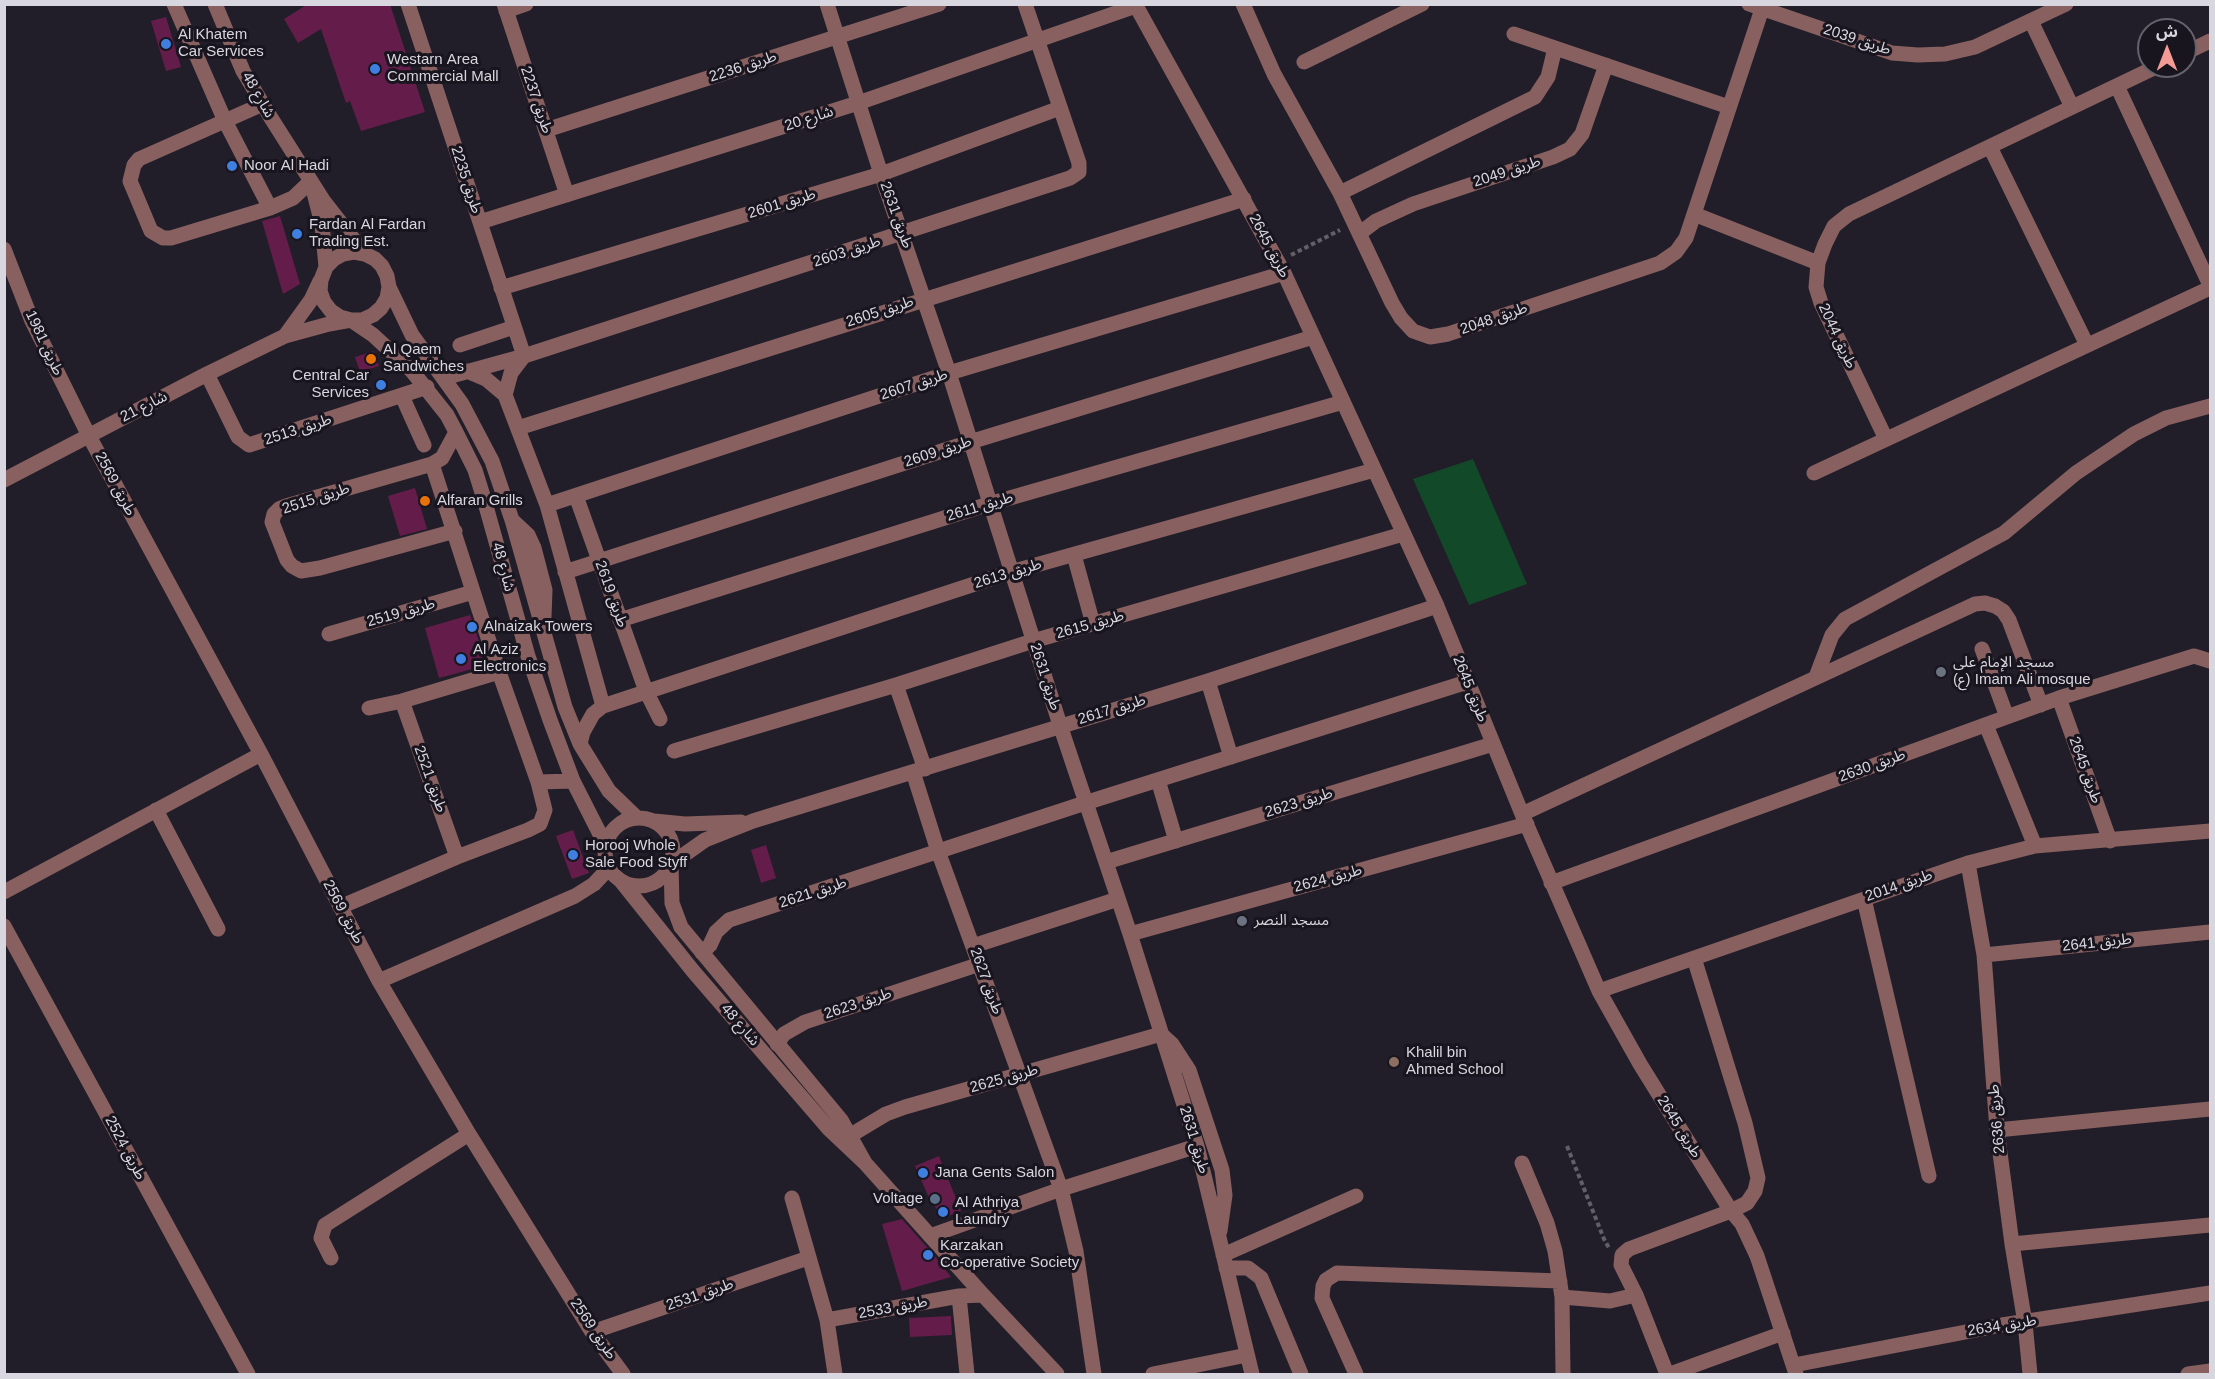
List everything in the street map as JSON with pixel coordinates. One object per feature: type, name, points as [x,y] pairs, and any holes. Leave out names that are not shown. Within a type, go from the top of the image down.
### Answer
[{"type":"street","points":[[174,4],[225,121],[270,208]]},
{"type":"street","name":"شارع 48","points":[[215,4],[243,71],[311,181],[336,218],[365,254]]},
{"type":"street","name":"طريق 2235","points":[[408,4],[524,356]]},
{"type":"street","points":[[505,8],[526,4]]},
{"type":"street","name":"طريق 2631","points":[[827,4],[881,174],[950,373],[1011,572],[1197,1146],[1252,1374]]},
{"type":"street","name":"طريق 2236","points":[[546,130],[939,4]]},
{"type":"street","name":"طريق 2603","points":[[444,378],[524,356],[1071,178],[1079,172],[1076,153],[1024,4]]},
{"type":"street","name":"طريق 2048","points":[[1243,4],[1274,74],[1340,193],[1401,318],[1413,331],[1430,337],[1448,334],[1660,263],[1676,252],[1686,238],[1729,107],[1755,7]]},
{"type":"street","points":[[1304,62],[1422,4]]},
{"type":"street","name":"طريق 2039","points":[[1755,7],[1892,52],[1918,55],[1945,54],[1975,47],[2066,4]]},
{"type":"street","name":"شارع 20","points":[[480,222],[858,103],[1135,5]]},
{"type":"street","name":"طريق 2645","points":[[1135,5],[1281,267],[1437,606],[1524,819],[1599,991],[1640,1064],[1731,1211],[1742,1224],[1757,1256],[1795,1370]]},
{"type":"street","name":"طريق 2237","points":[[505,8],[567,195]]},
{"type":"street","points":[[2031,21],[2072,107]]},
{"type":"street","points":[[1514,34],[1729,107]]},
{"type":"street","points":[[2197,47],[2211,41]]},
{"type":"street","points":[[1340,193],[1534,97],[1548,77],[1555,48]]},
{"type":"street","name":"طريق 2049","points":[[1357,228],[1413,204],[1553,157],[1570,149],[1582,134],[1606,65]]},
{"type":"street","name":"طريق 2044","points":[[1886,439],[1821,303],[1816,287],[1818,263],[1834,226],[1849,214],[2137,76]]},
{"type":"street","points":[[1814,472],[2211,286],[2117,86]]},
{"type":"street","points":[[263,104],[139,159],[134,165],[130,181],[147,224],[157,235],[171,238],[270,208],[293,198],[311,181]]},
{"type":"street","name":"طريق 2601","points":[[501,288],[881,174],[1060,108]]},
{"type":"street","points":[[1990,147],[2087,345]]},
{"type":"street","name":"شارع 48","points":[[311,181],[322,224],[324,273]]},
{"type":"street","name":"طريق 2605","points":[[518,428],[1244,199]]},
{"type":"street","points":[[1694,214],[1818,263]]},
{"type":"street","name":"طريق 1981","points":[[4,249],[32,321],[89,435]]},
{"type":"street","points":[[285,336],[305,309],[324,273],[334,259],[343,254],[365,254],[382,266],[389,287],[387,298],[381,308],[362,320],[340,317],[324,302],[320,291],[324,273]]},
{"type":"street","name":"طريق 2607","points":[[547,505],[1281,267]]},
{"type":"street","name":"شارع 48","points":[[389,287],[412,335],[444,378],[478,432],[499,481],[566,707],[580,744],[609,791],[643,819]]},
{"type":"street","name":"شارع 48","points":[[351,320],[393,352],[427,387],[447,415],[475,470],[528,656],[549,720],[573,781],[606,846]]},
{"type":"street","name":"شارع 21","points":[[4,480],[285,336],[351,320]]},
{"type":"street","points":[[460,345],[514,327]]},
{"type":"street","name":"طريق 2609","points":[[565,572],[970,441],[1313,338]]},
{"type":"street","points":[[505,395],[511,374],[524,356]]},
{"type":"street","points":[[467,371],[486,380],[505,395],[547,505],[603,706],[593,714],[583,732],[580,744]]},
{"type":"street","name":"طريق 2513","points":[[207,374],[238,437],[249,445],[427,387]]},
{"type":"street","points":[[402,396],[424,444]]},
{"type":"street","name":"طريق 2611","points":[[620,620],[990,504],[1343,402]]},
{"type":"street","points":[[1816,677],[1832,635],[1845,619],[2004,533],[2076,473],[2134,434],[2166,418],[2211,406]]},
{"type":"street","points":[[340,907],[540,824],[545,810],[538,782],[499,672],[432,464],[446,452],[456,432]]},
{"type":"street","name":"طريق 2569","points":[[89,435],[261,754],[379,981],[469,1134],[592,1332],[623,1374]]},
{"type":"street","name":"طريق 2515","points":[[432,464],[279,508],[272,522],[287,560],[301,571],[320,568],[455,531]]},
{"type":"street","name":"طريق 2613","points":[[603,706],[1011,572],[1374,470]]},
{"type":"street","name":"طريق 2619","points":[[576,496],[646,691],[660,719]]},
{"type":"street","name":"طريق 2615","points":[[674,751],[1034,641],[1403,534]]},
{"type":"street","points":[[1074,555],[1093,624]]},
{"type":"street","name":"طريق 2519","points":[[329,634],[473,592]]},
{"type":"street","name":"طريق 2624","points":[[1130,934],[1524,819],[1816,677],[1975,604],[1985,603],[2003,611],[2041,705]]},
{"type":"street","name":"طريق 2617","points":[[671,864],[705,840],[753,821],[1208,681],[1437,606]]},
{"type":"street","points":[[1982,649],[2007,717]]},
{"type":"street","name":"طريق 2630","points":[[1551,883],[2059,698],[2194,656],[2211,661]]},
{"type":"street","points":[[369,708],[402,701],[499,672]]},
{"type":"street","points":[[1208,681],[1231,757]]},
{"type":"street","name":"طريق 2621","points":[[702,953],[710,945],[716,932],[729,920],[1085,803],[1467,682]]},
{"type":"street","name":"طريق 2627","points":[[896,685],[938,852],[1021,1074],[1061,1189],[1076,1251],[1094,1374]]},
{"type":"street","name":"طريق 2645","points":[[2059,698],[2110,841]]},
{"type":"street","name":"طريق 2521","points":[[402,701],[457,858]]},
{"type":"street","points":[[1986,725],[2035,846]]},
{"type":"street","name":"طريق 2623","points":[[1106,862],[1493,744]]},
{"type":"street","points":[[4,892],[261,754]]},
{"type":"street","points":[[1158,780],[1176,841]]},
{"type":"street","points":[[538,782],[573,781]]},
{"type":"street","points":[[156,810],[218,929]]},
{"type":"street","points":[[643,819],[660,825],[668,833],[674,854],[667,873],[650,885],[640,886],[621,881],[609,868],[606,846],[609,836],[616,827],[626,821],[643,819]]},
{"type":"street","name":"طريق 2617","points":[[643,819],[685,824],[753,821]]},
{"type":"street","name":"طريق 2014","points":[[1599,991],[1968,863],[2035,846],[2211,831]]},
{"type":"street","name":"طريق 2636","points":[[1968,863],[1984,955],[1997,1130],[2031,1374]]},
{"type":"street","name":"شارع 48","points":[[671,864],[671,896],[675,916],[681,927],[831,1107],[851,1135],[865,1163]]},
{"type":"street","points":[[379,981],[575,896],[594,884],[609,868]]},
{"type":"street","name":"شارع 48","points":[[621,881],[693,971],[829,1129],[865,1163],[982,1295],[1057,1374]]},
{"type":"street","points":[[1864,898],[1929,1176]]},
{"type":"street","points":[[973,946],[1118,899]]},
{"type":"street","name":"طريق 2524","points":[[4,926],[244,1373]]},
{"type":"street","name":"طريق 2641","points":[[1984,955],[2211,932]]},
{"type":"street","points":[[1694,958],[1745,1123],[1758,1178],[1755,1191],[1747,1203],[1731,1211],[1624,1251],[1620,1259],[1621,1265],[1669,1374],[1783,1333]]},
{"type":"street","name":"طريق 2623","points":[[777,1044],[784,1034],[805,1022],[980,964]]},
{"type":"street","points":[[1161,1034],[1172,1044],[1189,1070],[1222,1170],[1224,1208],[1219,1235]]},
{"type":"street","name":"طريق 2625","points":[[851,1135],[904,1107],[1161,1034]]},
{"type":"street","points":[[1997,1130],[2211,1109]]},
{"type":"street","points":[[331,1258],[321,1238],[325,1225],[469,1134]]},
{"type":"street","points":[[930,1236],[1061,1189],[1197,1146]]},
{"type":"street","points":[[1522,1163],[1547,1223],[1560,1281],[1563,1374]]},
{"type":"street","points":[[1225,1262],[1356,1196]]},
{"type":"street","points":[[792,1198],[827,1320],[835,1374]]},
{"type":"street","points":[[2012,1244],[2211,1225]]},
{"type":"street","name":"طريق 2531","points":[[592,1332],[808,1258]]},
{"type":"street","points":[[1225,1262],[1248,1268],[1261,1278],[1301,1374]]},
{"type":"street","points":[[1356,1374],[1322,1299],[1326,1280],[1337,1273],[1560,1281]]},
{"type":"street","name":"طريق 2634","points":[[1795,1370],[2002,1325],[2211,1293]]},
{"type":"street","name":"طريق 2533","points":[[827,1320],[959,1296],[982,1295]]},
{"type":"street","points":[[1562,1297],[1610,1301],[1636,1295]]},
{"type":"street","points":[[959,1296],[967,1374]]},
{"type":"street","points":[[1154,1374],[1247,1355]]},
{"type":"street","points":[[2188,1374],[2211,1371]]},
{"type":"path","points":[[1281,267],[1357,228]]},
{"type":"path","points":[[1567,1146],[1604,1239],[1620,1259]]},
{"type":"green space","points":[[1473,459],[1527,584],[1469,605],[1413,479]]},
{"type":"building","name":"Westarn Area Commercial Mall","points":[[308,4],[390,4],[425,112],[361,131],[350,101],[346,103],[321,29],[298,43],[284,19]]},
{"type":"building","name":"Al Khatem Car Services","points":[[166,17],[181,67],[166,71],[151,21]]},
{"type":"building","points":[[280,216],[300,284],[283,294],[262,221]]},
{"type":"building","points":[[374,351],[379,366],[360,372],[355,357]]},
{"type":"building","points":[[415,488],[427,529],[400,536],[388,496]]},
{"type":"building","points":[[470,615],[487,665],[439,678],[425,628]]},
{"type":"building","name":"Horooj Whole Sale Food Styff","points":[[573,830],[589,873],[572,879],[556,836]]},
{"type":"building","points":[[766,845],[776,878],[761,883],[751,850]]},
{"type":"building","points":[[939,1156],[961,1211],[943,1218],[929,1198],[915,1166]]},
{"type":"building","points":[[902,1219],[951,1277],[902,1291],[882,1224]]},
{"type":"building","points":[[951,1316],[952,1335],[910,1337],[909,1318]]},
{"type":"place","name":"Al Khatem Car Services","points":[[166,44]]},
{"type":"place","name":"Westarn Area Commercial Mall","points":[[375,69]]},
{"type":"place","name":"Noor Al Hadi","points":[[232,166]]},
{"type":"place","name":"Fardan Al Fardan Trading Est.","points":[[297,234]]},
{"type":"place","name":"Al Qaem Sandwiches","points":[[371,359]]},
{"type":"place","name":"Central Car Services","points":[[381,385]]},
{"type":"place","name":"Alfaran Grills","points":[[425,501]]},
{"type":"place","name":"Alnaizak Towers","points":[[472,627]]},
{"type":"place","name":"Al Aziz Electronics","points":[[461,659]]},
{"type":"place","name":"مسجد الإمام علي (ع) Imam Ali mosque","points":[[1941,672]]},
{"type":"place","name":"Horooj Whole Sale Food Styff","points":[[573,855]]},
{"type":"place","name":"مسجد النصر","points":[[1242,921]]},
{"type":"place","name":"Khalil bin Ahmed School","points":[[1394,1062]]},
{"type":"place","name":"Jana Gents Salon","points":[[923,1173]]},
{"type":"place","name":"Voltage","points":[[935,1199]]},
{"type":"place","name":"Al Athriya Laundry","points":[[943,1212]]},
{"type":"place","name":"Karzakan Co-operative Society","points":[[928,1255]]}]
